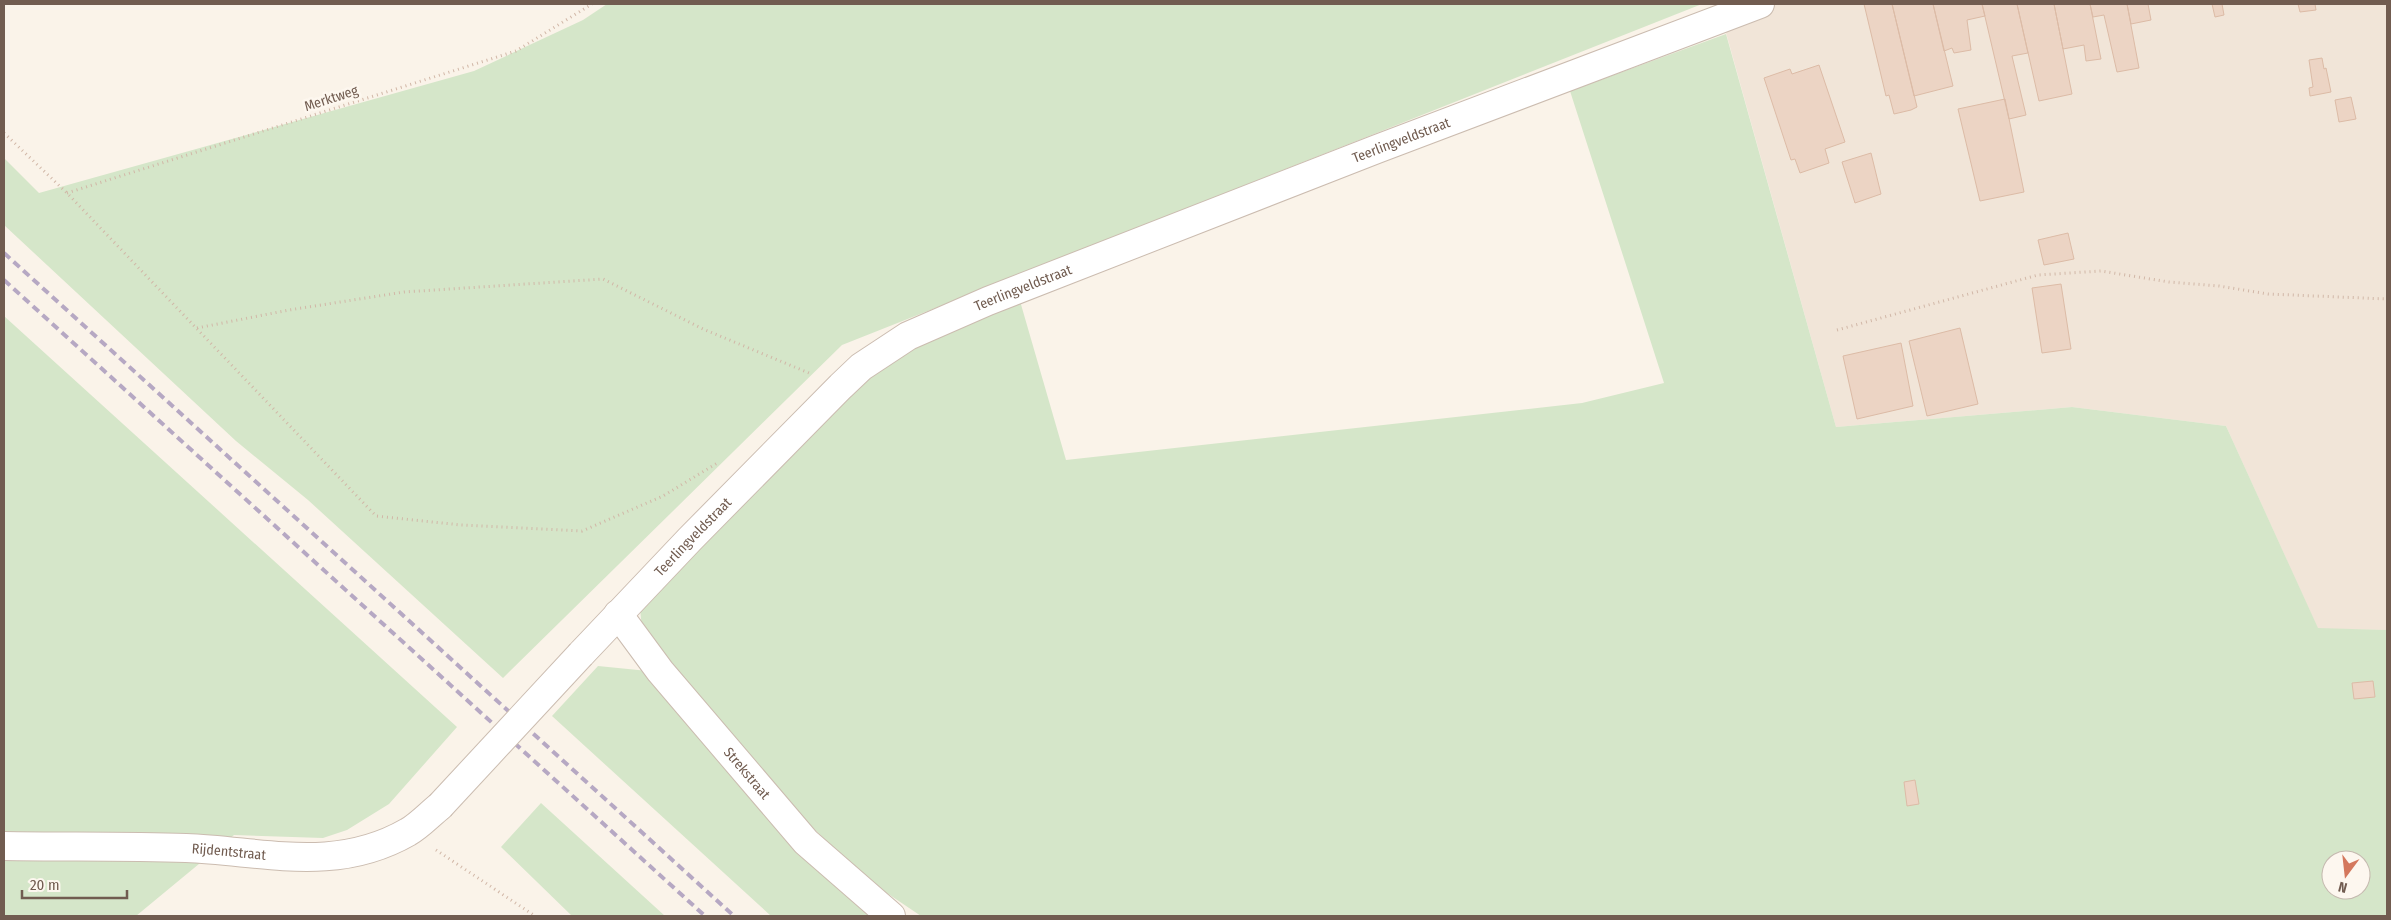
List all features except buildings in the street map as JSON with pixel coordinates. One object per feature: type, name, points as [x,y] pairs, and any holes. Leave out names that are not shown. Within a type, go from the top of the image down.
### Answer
[{"type":"street","name":"Teerlingveldstraat","points":[[440,806],[618,614],[842,386],[862,367],[908,336],[988,301],[1377,149],[1760,4]]},
{"type":"street","name":"Strekstraat","points":[[618,614],[660,671],[806,842],[892,916]]},
{"type":"street","name":"Rijdentstraat","points":[[4,846],[188,848],[302,858],[336,857],[372,848],[409,832],[440,806]]},
{"type":"path","name":"Merktweg","points":[[67,193],[516,51],[592,4]]},
{"type":"path","points":[[4,133],[67,193],[376,516],[461,525],[582,531],[663,496],[722,460]]},
{"type":"path","points":[[1837,330],[2038,275],[2101,271],[2268,294],[2387,299]]},
{"type":"path","points":[[196,328],[289,310],[404,292],[603,279],[703,329],[842,386]]},
{"type":"path","points":[[409,832],[535,916]]},
{"type":"shaded area","points":[[1718,4],[2387,4],[2387,630],[2318,629],[2226,426],[2072,407],[1836,427]]},
{"type":"green space","points":[[607,4],[1702,4],[842,345],[503,678],[308,500],[236,441],[4,225],[4,158],[39,193],[474,71],[583,20]]},
{"type":"green space","points":[[1726,34],[1836,427],[2072,407],[2226,426],[2318,628],[2387,630],[2387,916],[921,916],[866,879],[809,824],[642,629],[640,608],[872,369],[945,333],[1020,301],[1066,460],[1582,403],[1664,383],[1570,91]]},
{"type":"green space","points":[[4,316],[457,727],[389,804],[347,830],[323,838],[234,835],[136,916],[4,916]]},
{"type":"green space","points":[[598,666],[648,671],[879,916],[771,916],[552,716]]},
{"type":"green space","points":[[541,803],[665,916],[572,916],[501,847]]},
{"type":"railway","points":[[4,253],[734,916]]},
{"type":"railway","points":[[4,280],[705,916]]}]
